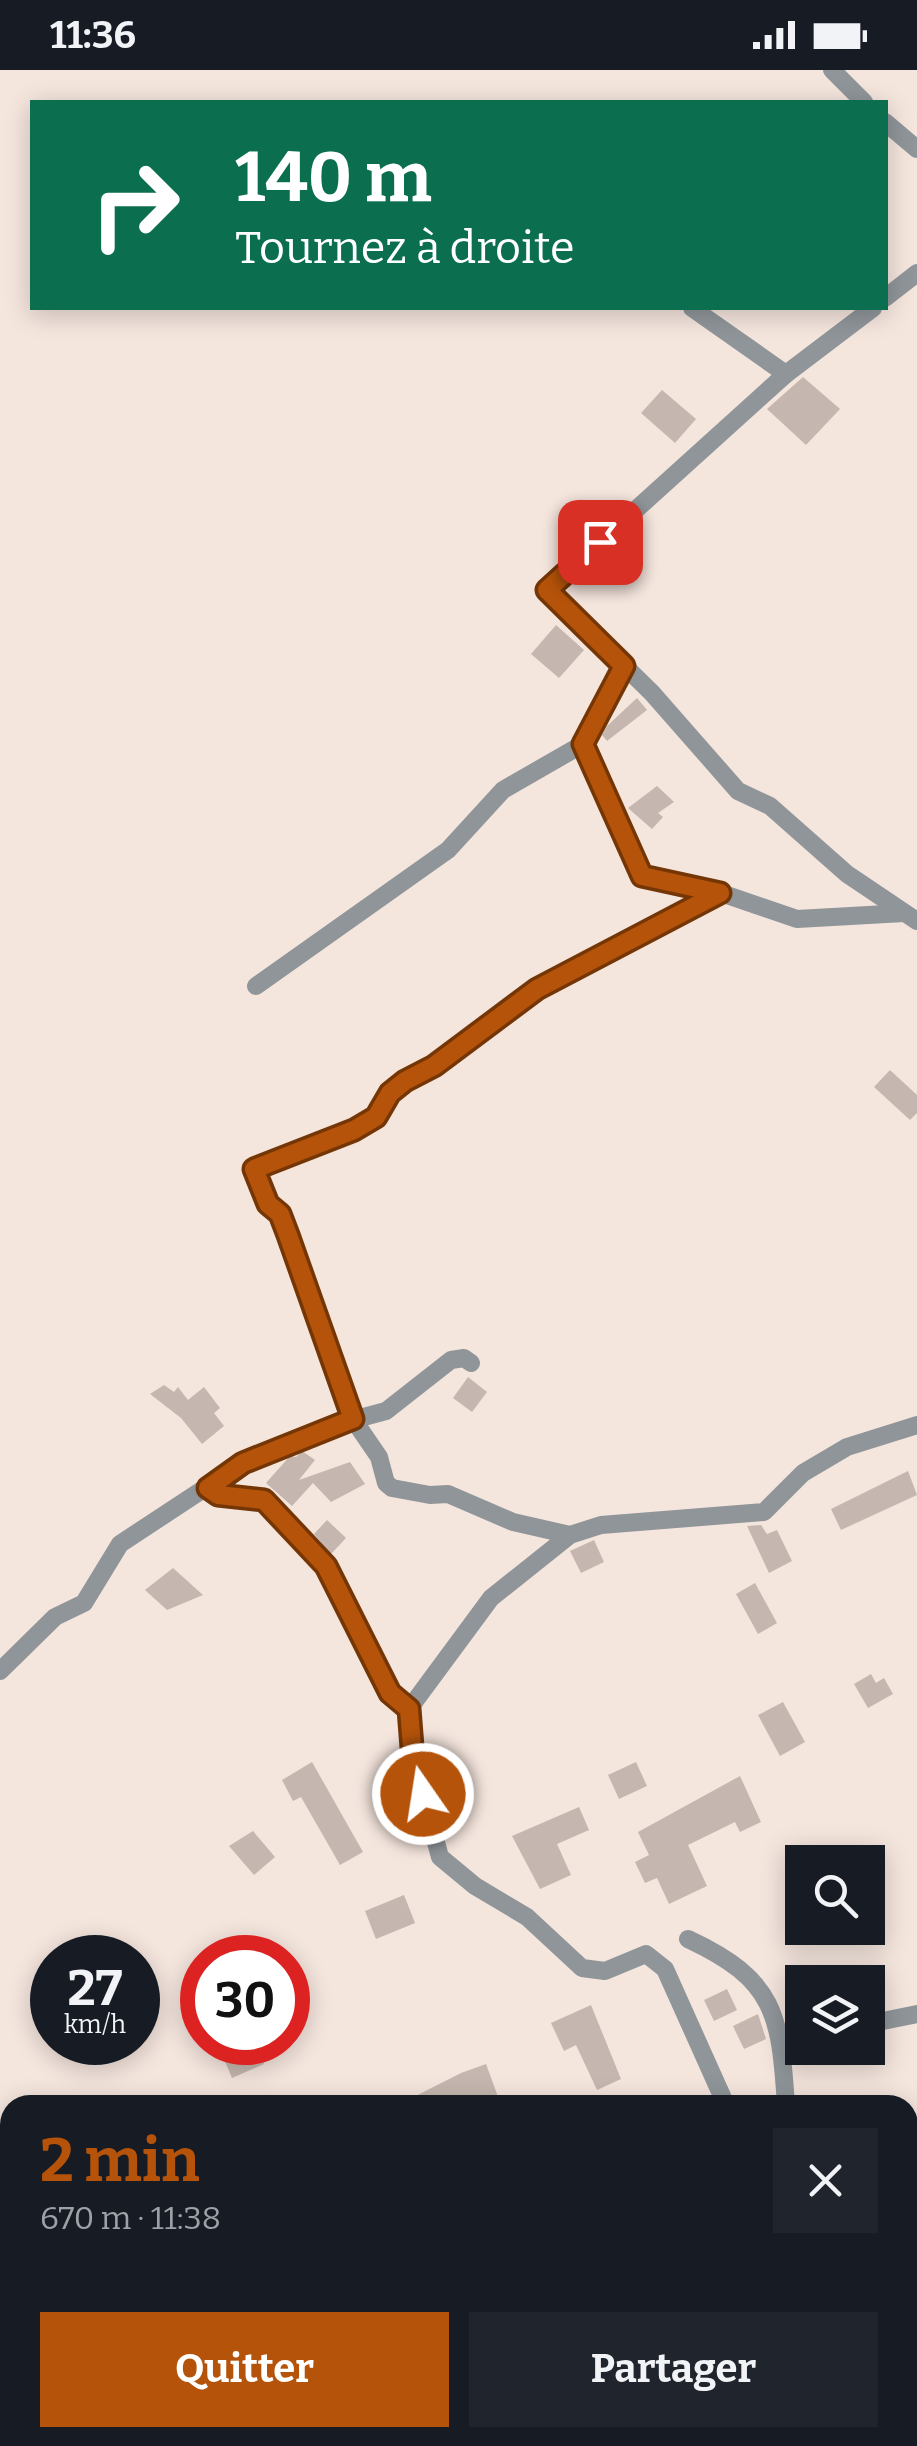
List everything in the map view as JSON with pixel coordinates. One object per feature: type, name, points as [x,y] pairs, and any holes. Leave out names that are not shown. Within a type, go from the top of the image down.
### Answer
[{"type":"street","points":[[832,70],[862,100]]},
{"type":"street","points":[[888,125],[917,149]]},
{"type":"street","points":[[888,296],[917,274]]},
{"type":"street","points":[[695,310],[786,374]]},
{"type":"street","points":[[870,310],[786,374],[547,590],[624,666],[738,791],[770,806],[846,874],[911,917]]},
{"type":"street","points":[[256,986],[448,850],[504,790],[583,744],[624,666]]},
{"type":"street","points":[[583,744],[642,876],[720,893],[797,918],[911,917]]},
{"type":"street","points":[[570,1535],[513,1522],[448,1494],[430,1496],[392,1488],[386,1483],[379,1457],[353,1419],[286,1228],[280,1214],[268,1204],[254,1169],[354,1130],[376,1117],[390,1093],[405,1081],[434,1066],[537,989],[720,893]]},
{"type":"street","points":[[0,1671],[54,1617],[84,1604],[120,1544],[243,1463],[353,1419],[386,1411],[452,1360],[464,1358],[471,1363]]},
{"type":"street","points":[[721,2095],[665,1970],[646,1954],[605,1972],[582,1968],[527,1917],[475,1886],[440,1857],[413,1760],[409,1709],[492,1598],[570,1535],[600,1524],[764,1512],[802,1473],[847,1448],[917,1425]]},
{"type":"street","points":[[208,1488],[218,1495],[264,1500],[326,1566],[390,1693],[409,1709]]},
{"type":"street","points":[[688,1939],[730,1960],[769,2000],[786,2031],[786,2095]]},
{"type":"street","points":[[885,2021],[917,2014]]},
{"type":"building","points":[[803,377],[840,409],[806,445],[767,409]]},
{"type":"building","points":[[662,390],[696,419],[675,443],[641,413]]},
{"type":"building","points":[[556,625],[584,650],[559,678],[531,654]]},
{"type":"building","points":[[637,698],[647,710],[607,741],[602,735],[607,726]]},
{"type":"building","points":[[657,786],[674,802],[658,813],[663,817],[652,829],[628,808]]},
{"type":"building","points":[[890,1070],[917,1095],[917,1113],[910,1120],[874,1087]]},
{"type":"building","points":[[468,1377],[487,1392],[472,1412],[453,1398]]},
{"type":"building","points":[[164,1385],[174,1392],[178,1387],[188,1400],[204,1387],[220,1408],[214,1413],[224,1426],[202,1444],[181,1418],[150,1394]]},
{"type":"building","points":[[302,1451],[315,1460],[299,1480],[350,1462],[365,1484],[331,1502],[313,1483],[292,1506],[266,1483],[290,1456],[296,1457]]},
{"type":"building","points":[[908,1471],[917,1495],[841,1530],[831,1509]]},
{"type":"building","points":[[327,1520],[346,1538],[331,1554],[314,1534]]},
{"type":"building","points":[[761,1525],[767,1534],[777,1530],[792,1561],[769,1573],[747,1526]]},
{"type":"building","points":[[594,1540],[604,1562],[581,1573],[570,1551]]},
{"type":"building","points":[[173,1568],[203,1595],[167,1610],[145,1590]]},
{"type":"building","points":[[755,1583],[777,1623],[758,1634],[736,1594]]},
{"type":"building","points":[[871,1674],[876,1683],[884,1678],[893,1694],[868,1708],[854,1684]]},
{"type":"building","points":[[783,1702],[805,1742],[780,1756],[758,1715]]},
{"type":"building","points":[[312,1762],[363,1852],[340,1865],[301,1797],[293,1801],[282,1780]]},
{"type":"building","points":[[636,1762],[647,1786],[619,1799],[608,1775]]},
{"type":"building","points":[[740,1776],[761,1822],[740,1832],[735,1822],[688,1845],[707,1886],[669,1904],[657,1878],[645,1883],[635,1862],[649,1855],[638,1832]]},
{"type":"building","points":[[579,1807],[589,1830],[557,1844],[571,1875],[540,1889],[512,1836]]},
{"type":"building","points":[[253,1831],[275,1857],[254,1875],[229,1846]]},
{"type":"building","points":[[404,1895],[415,1923],[376,1939],[365,1911]]},
{"type":"building","points":[[727,1989],[737,2010],[714,2021],[704,2000]]},
{"type":"building","points":[[591,2005],[621,2079],[597,2090],[576,2045],[564,2051],[551,2023]]},
{"type":"building","points":[[758,2014],[766,2039],[744,2049],[733,2026]]},
{"type":"building","points":[[486,2064],[497,2095],[418,2095]]},
{"type":"building","points":[[226,2065],[262,2065],[232,2078]]},
{"type":"route","points":[[423,1794],[413,1760],[409,1709],[390,1693],[326,1566],[264,1500],[218,1495],[208,1488],[243,1463],[353,1419],[280,1214],[270,1208],[254,1169],[354,1130],[376,1117],[390,1093],[405,1081],[434,1066],[537,989],[720,893],[642,876],[583,744],[624,666],[547,590],[600,542]]}]
